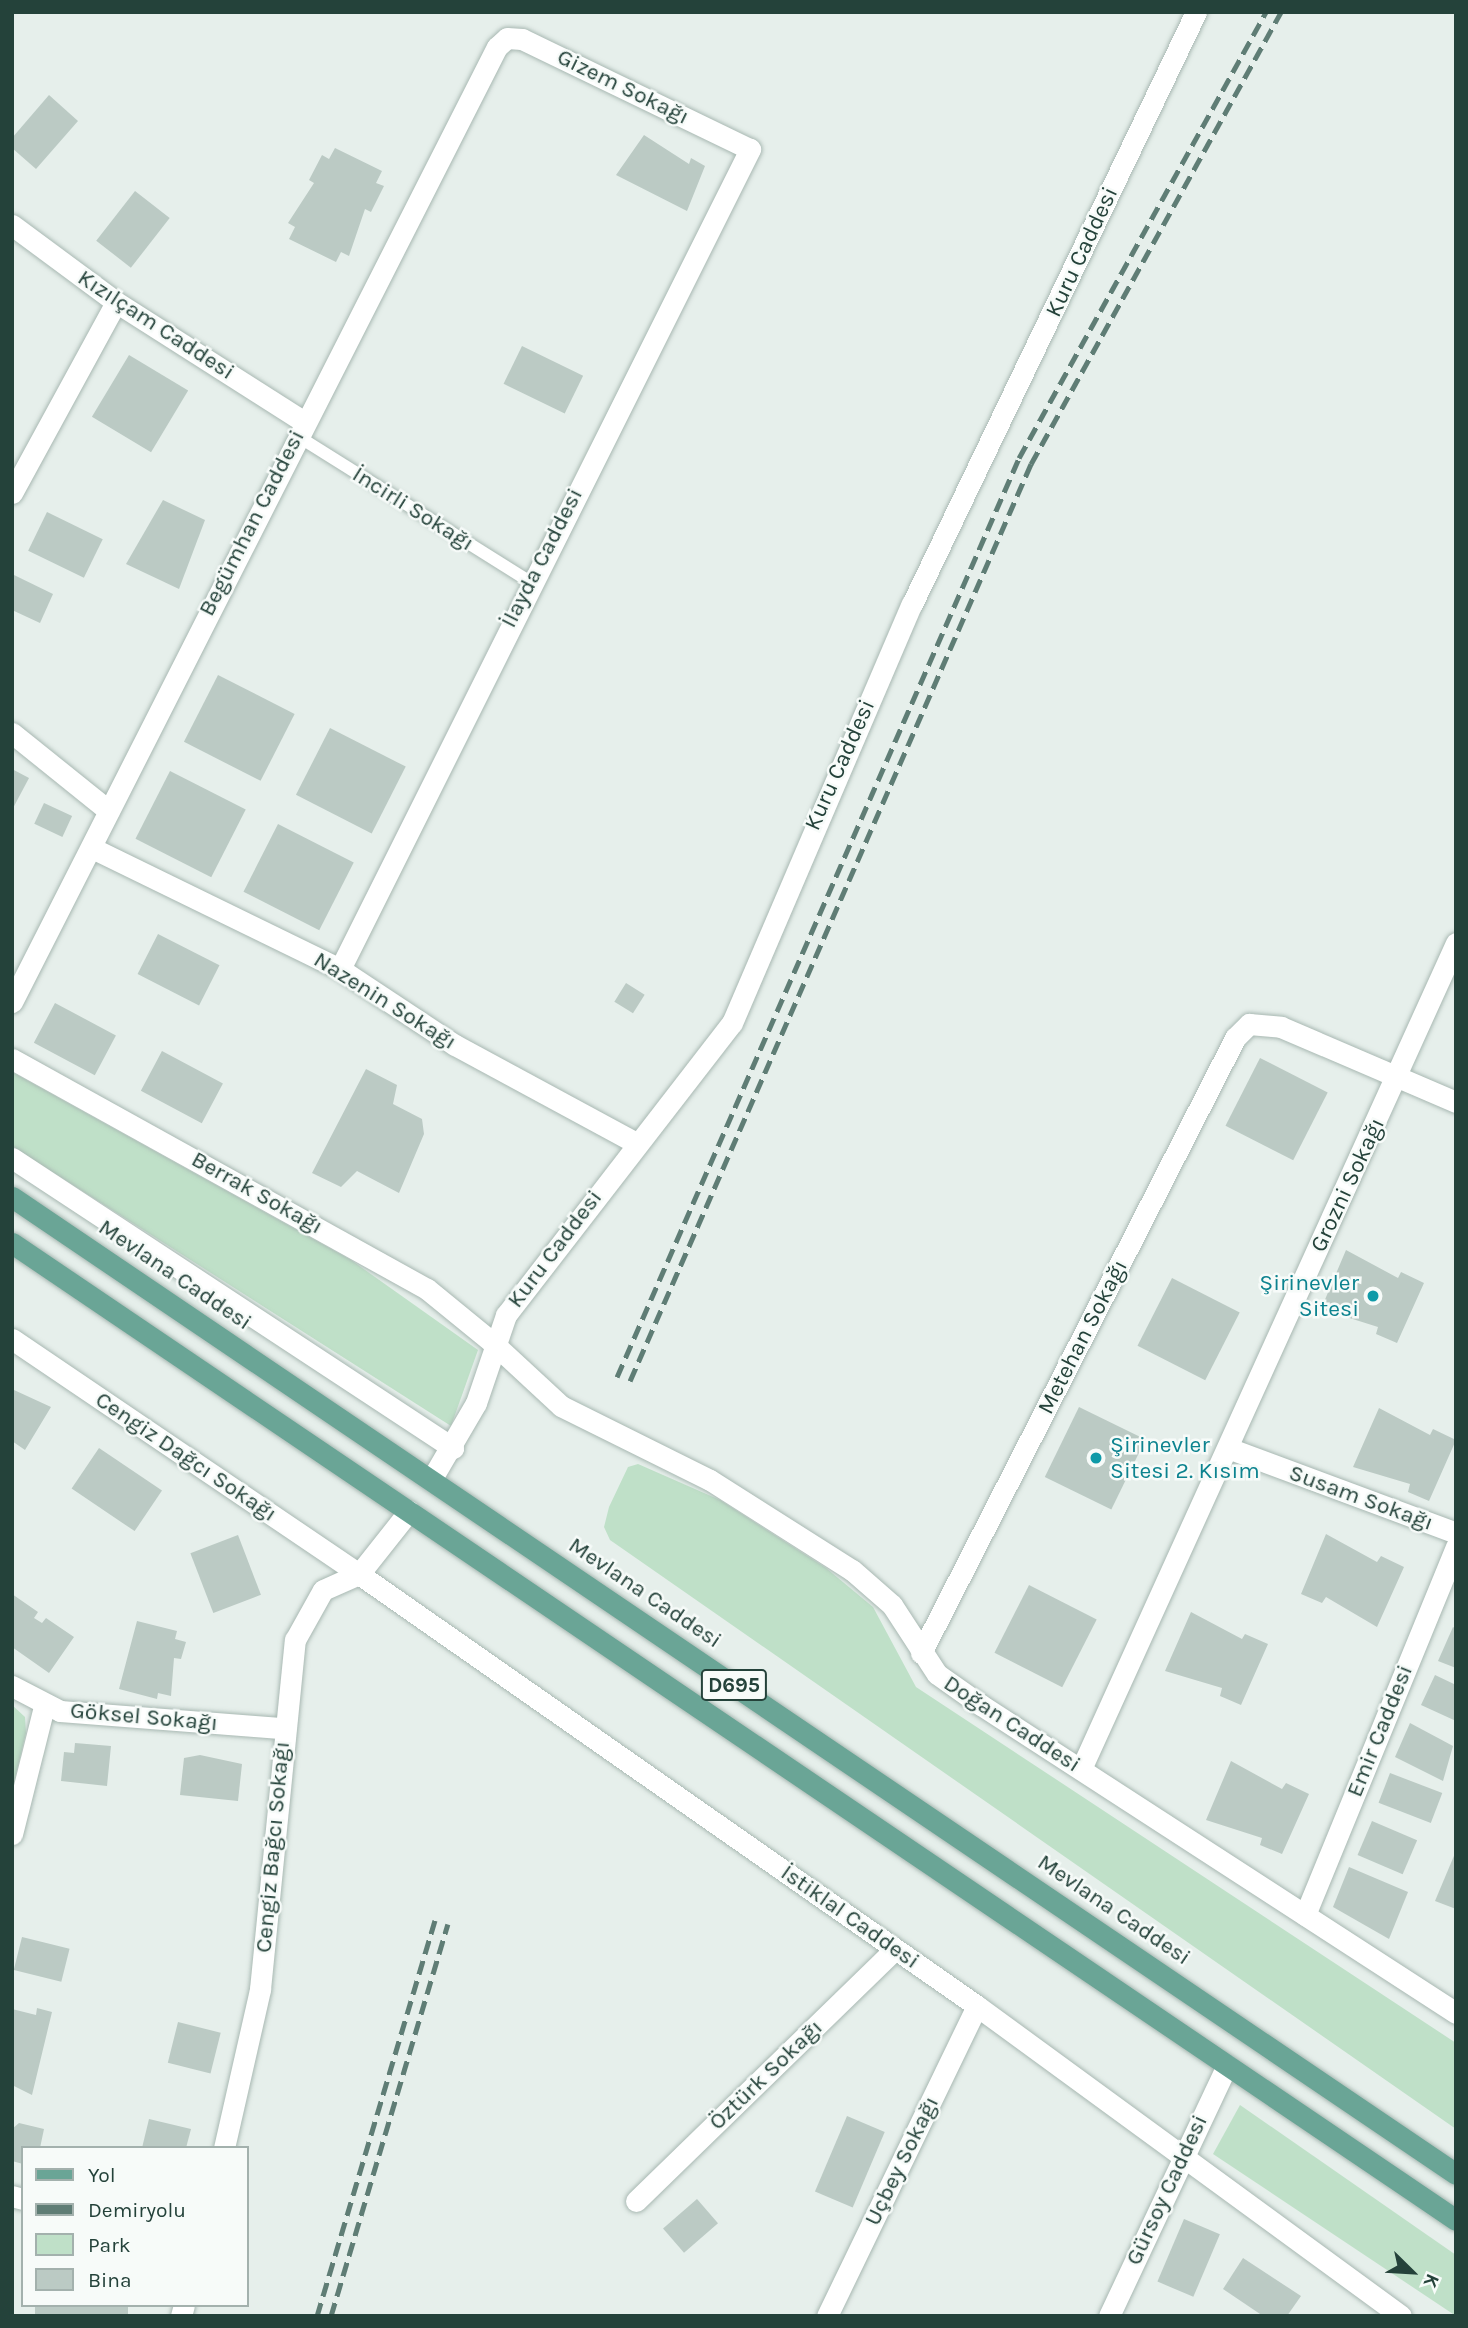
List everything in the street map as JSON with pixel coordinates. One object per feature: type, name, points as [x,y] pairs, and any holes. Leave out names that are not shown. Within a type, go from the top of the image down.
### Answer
[{"type":"main road","name":"Mevlana Caddesi","points":[[12,1197],[1456,2174]]},
{"type":"main road","name":"D695","points":[[12,1243],[1456,2220]]},
{"type":"street","name":"Kuru Caddesi","points":[[431,1480],[453,1448],[475,1403],[492,1342],[528,1282],[732,1023],[907,617],[1196,12]]},
{"type":"street","name":"Gizem Sokağı","points":[[497,47],[507,38],[522,38],[750,149]]},
{"type":"street","name":"Begümhan Caddesi","points":[[12,1002],[92,848],[300,428],[497,47]]},
{"type":"street","name":"İlayda Caddesi","points":[[340,969],[530,582],[750,149]]},
{"type":"street","name":"Kızılçam Caddesi","points":[[12,225],[116,302],[300,428]]},
{"type":"street","points":[[12,493],[116,302]]},
{"type":"street","points":[[12,733],[109,811]]},
{"type":"street","name":"Nazenin Sokağı","points":[[92,848],[340,969],[455,1045],[636,1143]]},
{"type":"street","name":"Grozni Sokağı","points":[[1081,1769],[1456,943]]},
{"type":"street","name":"Metehan Sokağı","points":[[921,1653],[1235,1038],[1249,1024],[1281,1027],[1397,1077]]},
{"type":"street","name":"Berrak Sokağı","points":[[12,1059],[418,1284],[492,1342]]},
{"type":"street","points":[[1397,1077],[1456,1102]]},
{"type":"street","points":[[12,1158],[453,1448]]},
{"type":"street","name":"Cengiz Dağcı Sokağı","points":[[12,1339],[359,1574]]},
{"type":"street","name":"Doğan Caddesi","points":[[492,1342],[561,1406],[721,1486],[852,1570],[892,1605],[937,1674],[1456,2013]]},
{"type":"street","name":"Susam Sokağı","points":[[1228,1448],[1456,1533]]},
{"type":"street","points":[[359,1574],[409,1511]]},
{"type":"street","name":"Emir Caddesi","points":[[1305,1915],[1456,1547]]},
{"type":"street","name":"Cengiz Bağcı Sokağı","points":[[224,2146],[260,1989],[283,1728],[295,1640],[307,1610],[323,1590],[359,1574]]},
{"type":"street","name":"İstiklal Caddesi","points":[[359,1574],[977,2006],[1180,2160],[1401,2316]]},
{"type":"street","name":"Göksel Sokağı","points":[[12,1686],[44,1707],[283,1728]]},
{"type":"street","points":[[12,1834],[44,1707]]},
{"type":"street","name":"Öztürk Sokağı","points":[[636,2201],[895,1949]]},
{"type":"street","name":"Uçbey Sokağı","points":[[827,2316],[977,2006]]},
{"type":"street","name":"Gürsoy Caddesi","points":[[1109,2316],[1180,2160],[1227,2065]]},
{"type":"lane","name":"İncirli Sokağı","points":[[300,428],[530,582]]},
{"type":"green space","points":[[12,1072],[351,1260],[478,1350],[451,1426],[18,1150],[12,1145]]},
{"type":"green space","points":[[638,1464],[720,1500],[826,1568],[873,1607],[916,1687],[1456,2043],[1456,2129],[610,1540],[604,1527],[609,1507],[628,1467]]},
{"type":"green space","points":[[12,1705],[25,1717],[26,1733],[12,1791]]},
{"type":"green space","points":[[1240,2105],[1456,2255],[1456,2316],[1213,2154]]},
{"type":"building","points":[[49,95],[78,121],[36,169],[12,148],[12,138]]},
{"type":"building","points":[[644,135],[689,164],[691,158],[705,166],[687,211],[616,175]]},
{"type":"building","points":[[335,148],[382,171],[376,183],[384,186],[371,212],[365,209],[349,256],[341,252],[336,262],[289,239],[295,227],[288,223],[314,183],[309,180],[322,155],[329,159]]},
{"type":"building","points":[[135,191],[170,218],[131,268],[96,241]]},
{"type":"building","points":[[522,346],[583,376],[565,414],[504,384]]},
{"type":"building","points":[[129,355],[188,391],[151,452],[92,417]]},
{"type":"building","points":[[163,500],[205,520],[179,589],[126,564]]},
{"type":"building","points":[[47,512],[103,539],[84,578],[28,551]]},
{"type":"building","points":[[14,575],[53,594],[40,623],[12,610]]},
{"type":"building","points":[[218,675],[295,714],[261,781],[184,742]]},
{"type":"building","points":[[330,728],[406,767],[372,833],[296,795]]},
{"type":"building","points":[[12,769],[29,778],[12,810]]},
{"type":"building","points":[[170,771],[246,810],[211,877],[135,839]]},
{"type":"building","points":[[44,803],[72,816],[62,837],[34,824]]},
{"type":"building","points":[[278,824],[354,863],[319,930],[243,892]]},
{"type":"building","points":[[158,934],[219,965],[199,1005],[138,974]]},
{"type":"building","points":[[626,983],[645,995],[633,1013],[614,1002]]},
{"type":"building","points":[[55,1003],[116,1035],[95,1075],[34,1043]]},
{"type":"building","points":[[162,1051],[223,1083],[202,1123],[141,1091]]},
{"type":"building","points":[[1260,1058],[1328,1093],[1293,1160],[1225,1126]]},
{"type":"building","points":[[366,1069],[397,1085],[393,1104],[422,1119],[424,1134],[399,1193],[357,1171],[341,1187],[312,1173]]},
{"type":"building","name":"Şirinevler Sitesi","points":[[1346,1250],[1398,1278],[1401,1272],[1424,1283],[1397,1343],[1376,1334],[1378,1327],[1321,1309]]},
{"type":"building","points":[[1172,1278],[1240,1313],[1205,1380],[1137,1346]]},
{"type":"building","points":[[12,1381],[14,1390],[51,1407],[25,1450],[12,1441]]},
{"type":"building","name":"Şirinevler Sitesi 2. Kısım","points":[[1079,1407],[1146,1439],[1111,1510],[1045,1477]]},
{"type":"building","points":[[1379,1408],[1430,1435],[1433,1429],[1456,1440],[1429,1501],[1408,1492],[1410,1484],[1353,1467]]},
{"type":"building","points":[[99,1448],[162,1490],[135,1531],[72,1489]]},
{"type":"building","points":[[1326,1534],[1377,1562],[1381,1556],[1404,1567],[1377,1627],[1326,1597],[1322,1603],[1301,1594]]},
{"type":"building","points":[[238,1535],[261,1595],[213,1613],[190,1553]]},
{"type":"building","points":[[1029,1585],[1097,1620],[1062,1687],[994,1653]]},
{"type":"building","points":[[12,1594],[38,1612],[34,1618],[42,1623],[46,1618],[74,1637],[49,1673],[12,1647]]},
{"type":"building","points":[[1191,1612],[1242,1639],[1245,1634],[1268,1644],[1241,1705],[1220,1696],[1222,1688],[1165,1671]]},
{"type":"building","points":[[137,1621],[177,1631],[175,1639],[186,1642],[181,1659],[174,1658],[171,1696],[158,1693],[157,1699],[119,1689]]},
{"type":"building","points":[[1453,1627],[1456,1629],[1456,1668],[1438,1661]]},
{"type":"building","points":[[1435,1675],[1456,1685],[1456,1721],[1421,1705]]},
{"type":"building","points":[[1410,1723],[1453,1746],[1443,1781],[1395,1757]]},
{"type":"building","points":[[75,1743],[111,1746],[107,1786],[61,1781],[64,1752],[74,1753]]},
{"type":"building","points":[[200,1755],[242,1764],[238,1801],[180,1795],[184,1758]]},
{"type":"building","points":[[1231,1761],[1282,1789],[1286,1783],[1309,1794],[1282,1854],[1260,1845],[1262,1838],[1206,1820]]},
{"type":"building","points":[[1390,1773],[1442,1793],[1431,1823],[1379,1803]]},
{"type":"building","points":[[1372,1821],[1417,1840],[1403,1874],[1358,1855]]},
{"type":"building","points":[[1456,1851],[1456,1909],[1435,1901]]},
{"type":"building","points":[[1349,1867],[1408,1892],[1389,1939],[1333,1907]]},
{"type":"building","points":[[22,1937],[70,1949],[61,1982],[14,1970]]},
{"type":"building","points":[[37,2008],[52,2012],[32,2095],[12,2085],[12,2009],[36,2015]]},
{"type":"building","points":[[178,2022],[221,2033],[211,2073],[168,2063]]},
{"type":"building","points":[[847,2116],[885,2132],[853,2208],[815,2191]]},
{"type":"building","points":[[149,2119],[191,2129],[187,2146],[142,2146]]},
{"type":"building","points":[[19,2123],[44,2129],[40,2146],[21,2146],[21,2163],[12,2161],[12,2129]]},
{"type":"building","points":[[697,2199],[718,2223],[684,2253],[663,2229]]},
{"type":"building","points":[[1184,2219],[1220,2234],[1193,2297],[1157,2282]]},
{"type":"building","points":[[1243,2258],[1301,2296],[1287,2316],[1263,2316],[1223,2289]]},
{"type":"building","points":[[35,2307],[128,2307],[128,2316],[35,2316]]},
{"type":"railway","points":[[617,1377],[1019,458],[1266,12]]},
{"type":"railway","points":[[630,1381],[1031,464],[1281,12]]},
{"type":"railway","points":[[317,2316],[435,1920]]},
{"type":"railway","points":[[331,2316],[448,1924]]},
{"type":"place","name":"Şirinevler Sitesi","points":[[1373,1296]]},
{"type":"place","name":"Şirinevler Sitesi 2. Kısım","points":[[1096,1458]]}]
